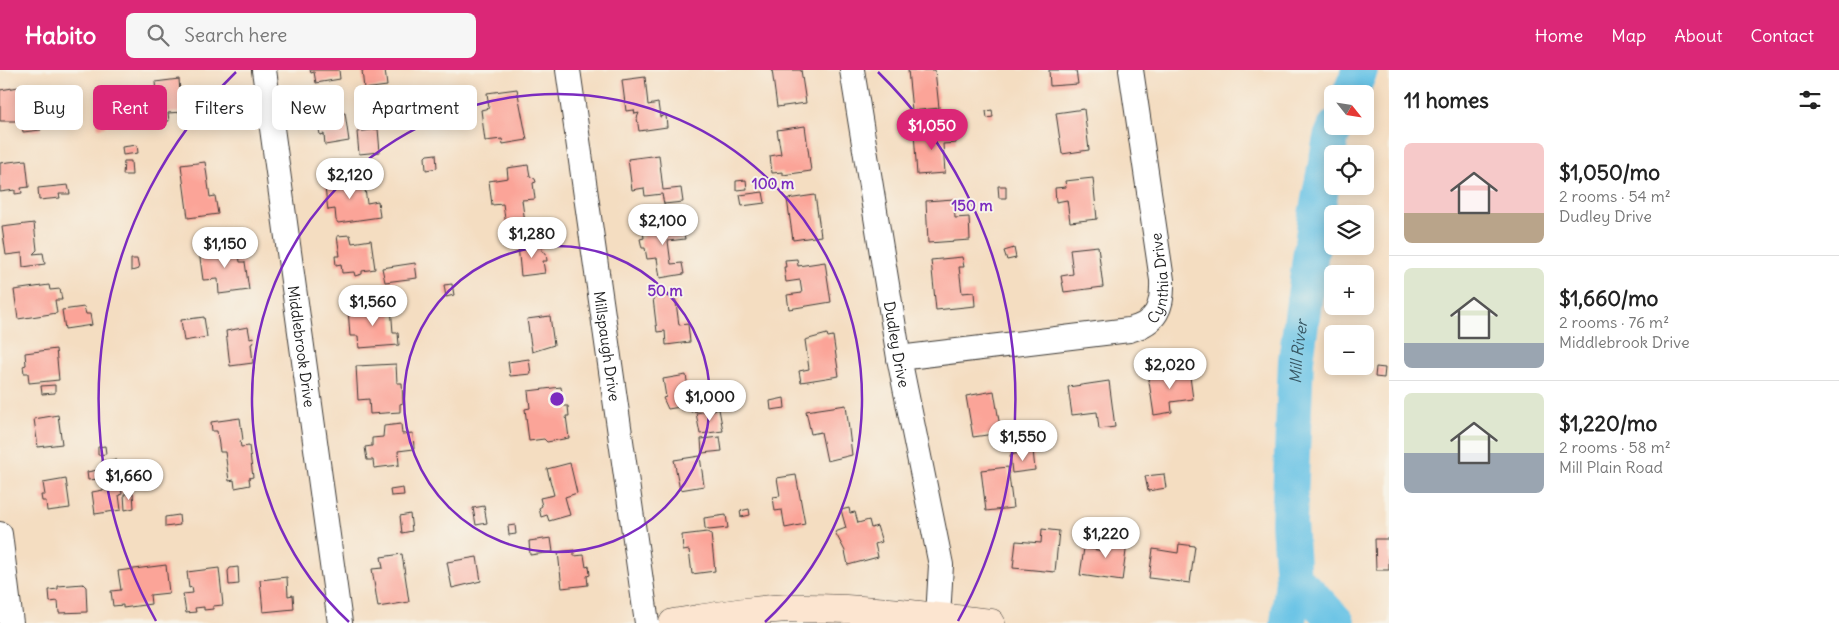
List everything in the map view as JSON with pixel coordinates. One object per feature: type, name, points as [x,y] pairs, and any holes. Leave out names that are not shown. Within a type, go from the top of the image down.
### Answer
[{"type":"main road","points":[[673,623],[724,615],[792,608],[869,610],[991,623]]},
{"type":"street","name":"Middlebrook Drive","points":[[264,70],[340,623]]},
{"type":"street","name":"Millspaugh Drive","points":[[568,70],[647,623]]},
{"type":"street","name":"Dudley Drive","points":[[852,70],[899,358],[941,565],[938,617]]},
{"type":"street","name":"Cynthia Drive","points":[[899,358],[1130,330],[1141,327],[1151,320],[1160,306],[1162,280],[1131,70]]},
{"type":"street","points":[[0,534],[11,623]]},
{"type":"building","points":[[310,70],[339,70],[340,79],[316,83],[314,72],[311,73]]},
{"type":"building","points":[[362,70],[385,70],[387,85],[364,85]]},
{"type":"building","points":[[772,70],[801,70],[806,103],[777,107]]},
{"type":"building","points":[[908,70],[935,70],[939,108],[912,111]]},
{"type":"building","points":[[1049,70],[1076,70],[1078,84],[1050,86]]},
{"type":"building","points":[[645,77],[648,105],[658,103],[660,117],[666,115],[667,127],[639,131],[637,118],[639,113],[635,114],[634,110],[626,111],[622,80]]},
{"type":"building","points":[[179,79],[179,85],[177,85],[177,112],[168,113],[169,121],[167,121],[167,85],[155,85],[155,82]]},
{"type":"building","points":[[15,88],[15,121],[0,121],[0,90]]},
{"type":"building","points":[[517,89],[527,140],[503,144],[502,139],[485,141],[481,110],[489,108],[487,93]]},
{"type":"building","points":[[1084,109],[1089,150],[1062,154],[1056,113]]},
{"type":"building","points":[[992,110],[993,117],[987,118],[986,111]]},
{"type":"building","points":[[344,113],[349,141],[325,145],[324,134],[320,135],[319,130],[344,130]]},
{"type":"building","points":[[805,126],[811,171],[783,175],[783,172],[772,173],[770,156],[781,154],[777,130]]},
{"type":"building","points":[[955,129],[956,143],[943,144],[945,173],[917,175],[914,133]]},
{"type":"building","points":[[23,130],[41,130],[23,132]]},
{"type":"building","points":[[378,130],[380,152],[359,154],[357,132]]},
{"type":"building","points":[[137,145],[138,153],[123,155],[122,147]]},
{"type":"building","points":[[436,154],[437,168],[426,170],[425,157]]},
{"type":"building","points":[[659,155],[663,190],[681,188],[683,202],[664,204],[662,194],[645,196],[644,188],[632,190],[628,159]]},
{"type":"building","points":[[26,160],[29,187],[21,188],[22,193],[15,194],[15,190],[0,192],[0,163]]},
{"type":"building","points":[[124,161],[131,161],[132,175],[123,175]]},
{"type":"building","points":[[205,162],[210,197],[215,196],[218,214],[188,218],[181,165]]},
{"type":"building","points":[[528,165],[530,176],[536,182],[533,183],[535,199],[522,200],[525,223],[506,226],[503,204],[492,205],[489,181],[508,178],[507,168]]},
{"type":"building","points":[[363,176],[367,203],[378,201],[380,217],[338,223],[335,209],[328,210],[324,181]]},
{"type":"building","points":[[1093,178],[1097,219],[1070,222],[1067,200],[1056,202],[1055,188],[1066,187],[1065,181]]},
{"type":"building","points":[[746,180],[747,189],[736,190],[736,181]]},
{"type":"building","points":[[68,185],[70,194],[59,194],[60,198],[39,200],[38,188]]},
{"type":"building","points":[[998,186],[1006,186],[1006,198],[999,198]]},
{"type":"building","points":[[763,192],[765,203],[742,206],[740,195]]},
{"type":"building","points":[[815,195],[821,236],[793,240],[787,199]]},
{"type":"building","points":[[954,199],[955,218],[969,217],[970,240],[928,243],[926,201]]},
{"type":"building","points":[[682,221],[685,239],[668,241],[671,264],[682,263],[684,274],[660,278],[657,258],[647,259],[645,248],[642,248],[640,239],[644,238],[642,226]]},
{"type":"building","points":[[34,223],[37,250],[33,254],[43,253],[45,264],[23,267],[22,253],[6,255],[2,227]]},
{"type":"building","points":[[350,235],[352,243],[371,240],[375,269],[362,271],[362,274],[355,276],[354,272],[342,273],[341,264],[336,265],[335,256],[340,256],[337,236]]},
{"type":"building","points":[[541,241],[542,251],[546,253],[547,261],[543,261],[545,273],[521,276],[518,245]]},
{"type":"building","points":[[238,246],[240,262],[245,262],[249,290],[219,294],[218,279],[203,280],[199,251]]},
{"type":"building","points":[[1098,246],[1103,287],[1064,292],[1061,276],[1073,274],[1070,249]]},
{"type":"building","points":[[1014,248],[1016,258],[1007,260],[1004,251]]},
{"type":"building","points":[[962,257],[964,267],[959,267],[962,293],[974,292],[975,306],[936,310],[931,260]]},
{"type":"building","points":[[131,259],[137,259],[139,269],[131,271]]},
{"type":"building","points":[[797,259],[798,266],[825,262],[831,302],[789,309],[787,295],[802,293],[800,280],[786,282],[785,260]]},
{"type":"building","points":[[415,263],[417,278],[385,282],[382,268]]},
{"type":"building","points":[[452,284],[454,295],[446,297],[444,285]]},
{"type":"building","points":[[49,285],[50,290],[60,289],[62,300],[55,300],[57,313],[18,319],[14,290]]},
{"type":"building","points":[[675,295],[679,325],[688,324],[690,342],[666,345],[665,331],[657,332],[653,298]]},
{"type":"building","points":[[391,306],[393,333],[398,333],[399,345],[359,348],[358,336],[350,336],[348,309]]},
{"type":"building","points":[[84,307],[86,314],[90,314],[92,325],[65,329],[62,310]]},
{"type":"building","points":[[550,316],[554,345],[532,352],[527,319]]},
{"type":"building","points":[[204,317],[207,337],[184,341],[181,320]]},
{"type":"building","points":[[248,327],[250,338],[253,337],[254,343],[251,344],[253,363],[230,366],[226,331]]},
{"type":"building","points":[[827,334],[828,337],[833,336],[839,376],[801,382],[799,371],[809,369],[805,340]]},
{"type":"building","points":[[56,349],[59,380],[29,383],[28,373],[24,373],[23,366],[26,365],[25,353]]},
{"type":"building","points":[[529,359],[531,374],[510,376],[508,362]]},
{"type":"building","points":[[396,364],[397,383],[402,383],[403,403],[400,404],[400,412],[370,414],[369,399],[358,400],[356,366]]},
{"type":"building","points":[[1376,367],[1385,368],[1384,378],[1375,377]]},
{"type":"building","points":[[1189,369],[1193,399],[1171,402],[1172,412],[1154,415],[1148,375]]},
{"type":"building","points":[[686,375],[689,393],[701,391],[703,405],[697,406],[697,411],[691,412],[691,409],[681,410],[680,407],[668,409],[663,398],[666,397],[663,379]]},
{"type":"building","points":[[1109,381],[1115,427],[1099,429],[1097,412],[1072,415],[1068,387]]},
{"type":"building","points":[[55,385],[55,393],[42,394],[41,386]]},
{"type":"building","points":[[561,387],[563,406],[568,406],[569,416],[566,416],[569,438],[547,442],[544,439],[529,441],[525,409],[530,408],[528,391]]},
{"type":"building","points":[[994,391],[1001,433],[973,437],[966,396]]},
{"type":"building","points":[[784,398],[785,408],[771,410],[770,401]]},
{"type":"building","points":[[846,405],[852,455],[827,461],[821,432],[811,434],[806,411]]},
{"type":"building","points":[[719,409],[723,431],[700,434],[696,413]]},
{"type":"building","points":[[58,415],[62,444],[38,447],[34,419]]},
{"type":"building","points":[[240,418],[243,440],[240,441],[241,447],[249,446],[253,477],[249,478],[250,485],[235,488],[234,480],[229,481],[225,452],[220,452],[217,431],[212,431],[211,422]]},
{"type":"building","points":[[401,424],[402,434],[413,433],[414,449],[398,451],[399,465],[374,468],[373,460],[367,460],[365,447],[372,446],[372,438],[383,437],[384,426]]},
{"type":"building","points":[[720,437],[722,451],[702,453],[701,439]]},
{"type":"building","points":[[105,446],[106,454],[98,455],[98,447]]},
{"type":"building","points":[[1033,450],[1035,470],[1012,473],[1010,455]]},
{"type":"building","points":[[700,456],[704,486],[680,490],[674,460]]},
{"type":"building","points":[[116,460],[117,468],[102,470],[102,461]]},
{"type":"building","points":[[570,463],[577,493],[565,497],[570,515],[549,521],[547,515],[541,517],[539,508],[542,506],[540,498],[554,495],[547,469]]},
{"type":"building","points":[[1008,467],[1013,508],[986,511],[981,470]]},
{"type":"building","points":[[98,470],[99,479],[88,480],[87,472]]},
{"type":"building","points":[[1164,474],[1166,488],[1148,491],[1145,476]]},
{"type":"building","points":[[796,475],[805,524],[785,528],[782,510],[775,511],[773,497],[780,496],[777,478]]},
{"type":"building","points":[[66,479],[70,508],[47,511],[46,501],[42,501],[41,495],[45,495],[43,483]]},
{"type":"building","points":[[121,487],[122,494],[119,495],[121,510],[95,514],[92,492]]},
{"type":"building","points":[[403,488],[404,495],[391,496],[390,490]]},
{"type":"building","points":[[133,493],[134,508],[125,510],[124,494]]},
{"type":"building","points":[[484,506],[487,523],[476,525],[473,508]]},
{"type":"building","points":[[849,508],[850,513],[855,512],[858,523],[869,520],[871,528],[877,526],[882,542],[875,544],[878,557],[848,565],[845,551],[835,532],[846,528],[841,510]]},
{"type":"building","points":[[749,509],[750,515],[741,517],[740,511]]},
{"type":"building","points":[[410,514],[412,531],[402,533],[400,516]]},
{"type":"building","points":[[179,515],[180,525],[165,527],[165,517]]},
{"type":"building","points":[[726,515],[728,528],[709,530],[705,528],[704,518]]},
{"type":"building","points":[[515,525],[516,534],[509,535],[508,526]]},
{"type":"building","points":[[1042,529],[1059,531],[1055,572],[1013,568],[1016,541],[1041,543]]},
{"type":"building","points":[[707,532],[711,534],[715,571],[692,574],[689,550],[683,551],[682,535]]},
{"type":"building","points":[[1106,533],[1128,536],[1122,581],[1080,575],[1084,548],[1104,551]]},
{"type":"building","points":[[551,538],[553,552],[530,555],[529,541]]},
{"type":"building","points":[[1375,539],[1389,539],[1389,570],[1376,570]]},
{"type":"building","points":[[1179,544],[1195,546],[1190,583],[1149,578],[1153,549],[1178,553]]},
{"type":"building","points":[[574,550],[574,556],[584,555],[586,567],[589,566],[588,585],[562,588],[558,552]]},
{"type":"building","points":[[402,554],[409,602],[378,607],[372,569],[383,568],[381,557]]},
{"type":"building","points":[[477,557],[481,581],[452,588],[447,562]]},
{"type":"building","points":[[166,565],[169,593],[150,595],[151,604],[123,608],[123,605],[113,606],[111,591],[121,590],[118,571]]},
{"type":"building","points":[[238,567],[239,584],[229,585],[228,571],[230,568]]},
{"type":"building","points":[[219,568],[223,605],[213,606],[213,609],[204,610],[204,607],[195,608],[196,612],[186,613],[183,594],[193,593],[192,587],[189,588],[187,572]]},
{"type":"building","points":[[287,577],[288,596],[293,595],[294,609],[263,612],[260,580]]},
{"type":"building","points":[[83,584],[86,587],[87,612],[59,613],[58,601],[50,602],[49,590],[58,589],[58,586]]},
{"type":"waterway","name":"Mill River","points":[[1354,85],[1360,70]]},
{"type":"waterway","name":"Mill River","points":[[1288,623],[1293,580],[1289,523],[1296,360],[1316,215],[1332,135]]},
{"type":"waterway","name":"Mill River","points":[[1293,580],[1310,594],[1337,623]]}]
